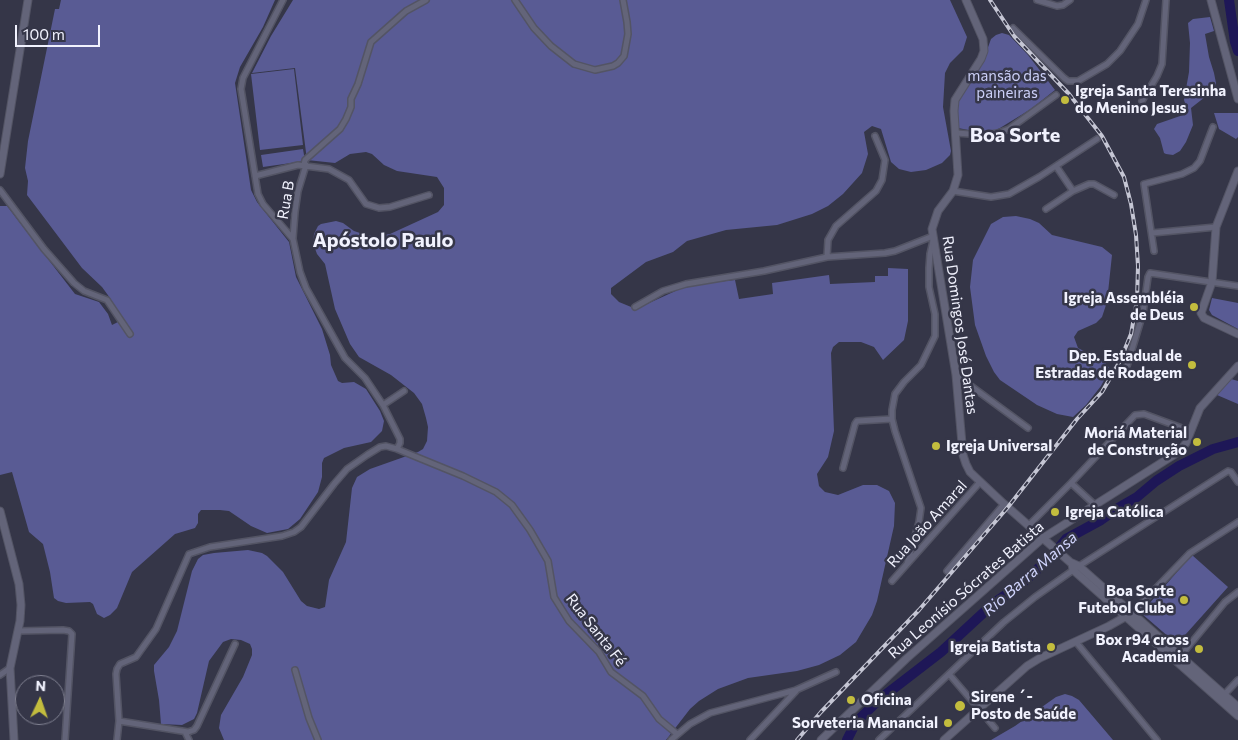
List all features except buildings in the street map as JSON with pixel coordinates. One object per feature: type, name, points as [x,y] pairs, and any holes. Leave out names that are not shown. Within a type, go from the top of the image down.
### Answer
[{"type":"street","points":[[0,174],[28,0]]},
{"type":"street","points":[[117,740],[119,721],[117,669],[120,664],[136,657],[156,629],[188,554],[210,547],[282,536],[294,532],[301,527],[342,474],[380,447],[386,446],[397,449],[400,443],[400,439],[383,405],[365,378],[345,358],[306,288],[300,272],[293,239],[260,200],[242,94],[242,82],[283,0]]},
{"type":"street","points":[[305,165],[306,159],[340,129],[346,118],[371,42],[406,11],[426,0]]},
{"type":"street","points":[[515,0],[544,40],[574,64],[594,70],[618,64],[624,56],[628,28],[622,0]]},
{"type":"street","name":"Rua Domingos José Dantas","points":[[966,0],[985,48],[981,59],[955,100],[958,176],[953,191],[938,211],[934,221],[933,238],[956,374],[963,456],[970,472],[980,482],[1222,697]]},
{"type":"street","points":[[1037,0],[1057,6],[1063,5],[1070,0]]},
{"type":"street","points":[[1013,28],[1064,78],[1068,81],[1078,81],[1107,64],[1120,51],[1138,24],[1146,0]]},
{"type":"street","points":[[1142,100],[1162,64],[1166,0]]},
{"type":"street","points":[[1211,0],[1238,99]]},
{"type":"street","points":[[956,132],[984,135],[1009,129],[1056,95]]},
{"type":"street","points":[[1154,251],[1144,184],[1182,174],[1194,168],[1200,161],[1214,127]]},
{"type":"street","points":[[828,257],[828,240],[836,226],[876,192],[882,180],[884,160],[875,136]]},
{"type":"street","points":[[953,191],[991,197],[1009,194],[1098,139]]},
{"type":"street","points":[[255,176],[292,166],[305,165],[329,169],[344,176],[353,185],[366,204],[373,207],[390,207],[429,195]]},
{"type":"street","name":"Rua B","points":[[293,239],[298,191],[305,165]]},
{"type":"street","points":[[1056,166],[1073,191]]},
{"type":"street","points":[[1238,170],[1216,227],[1212,282],[1202,316],[1238,334]]},
{"type":"street","points":[[1046,209],[1073,191],[1092,184],[1114,195]]},
{"type":"street","points":[[0,190],[44,249],[74,284],[84,291],[107,300],[130,334]]},
{"type":"street","points":[[1152,233],[1216,227]]},
{"type":"street","points":[[635,307],[663,291],[686,284],[764,271],[828,257],[885,253],[933,238],[930,254],[929,287],[935,314],[935,336],[921,365],[895,394],[892,410],[892,420],[921,508],[919,522],[906,564]]},
{"type":"street","points":[[1126,366],[1135,343],[1143,312],[1150,273],[1238,286]]},
{"type":"street","name":"Rua Leonísio Sócrates Batista","points":[[821,740],[906,659],[1043,538],[1180,451],[1185,445],[1203,403],[1238,366]]},
{"type":"street","points":[[956,374],[1028,428]]},
{"type":"street","points":[[383,405],[404,391]]},
{"type":"street","points":[[1029,525],[1136,414],[1144,414],[1190,431]]},
{"type":"street","points":[[843,468],[857,421],[892,420]]},
{"type":"street","name":"Rua Santa Fé","points":[[397,449],[480,484],[496,492],[512,505],[530,530],[548,562],[554,597],[569,621],[599,652],[612,672],[643,696],[659,719],[677,734]]},
{"type":"street","points":[[879,740],[1011,617],[1073,566],[1230,471],[1238,482]]},
{"type":"street","name":"Rua João Amaral","points":[[892,581],[980,482]]},
{"type":"street","points":[[1071,483],[1096,506]]},
{"type":"street","points":[[947,571],[1004,504]]},
{"type":"street","points":[[0,511],[19,584],[21,613],[10,668],[13,740]]},
{"type":"street","points":[[944,740],[1027,666],[1129,615],[1190,552],[1238,522]]},
{"type":"street","points":[[1178,658],[1225,602],[1238,592]]},
{"type":"street","points":[[18,632],[63,630],[69,631],[72,634],[65,740]]},
{"type":"street","points":[[1076,642],[1157,740]]},
{"type":"street","points":[[119,721],[185,732],[192,731],[197,726],[235,644]]},
{"type":"street","points":[[0,675],[10,668]]},
{"type":"street","points":[[295,670],[308,718],[318,740]]},
{"type":"street","points":[[671,740],[690,724],[710,713],[796,690],[836,672]]},
{"type":"street","points":[[948,674],[979,708],[994,728]]},
{"type":"street","points":[[1222,697],[1238,680]]},
{"type":"street","points":[[750,740],[796,690]]},
{"type":"street","points":[[780,694],[785,702]]},
{"type":"street","points":[[1222,697],[1238,707]]},
{"type":"street","points":[[1222,697],[1238,716]]},
{"type":"street","points":[[185,732],[189,740]]},
{"type":"green space","points":[[61,0],[275,0],[263,27],[240,67],[235,83],[251,190],[257,202],[289,242],[296,277],[322,329],[331,365],[338,381],[342,383],[354,382],[366,389],[384,421],[382,431],[371,442],[344,448],[324,458],[318,492],[300,519],[288,529],[267,533],[251,526],[229,511],[201,510],[198,514],[198,523],[195,528],[175,534],[132,572],[117,608],[104,618],[97,614],[93,604],[90,602],[66,603],[54,598],[43,544],[29,532],[12,472],[0,475],[0,206],[7,206],[75,294],[99,302],[108,314],[112,325],[120,321],[110,298],[102,287],[82,268],[27,195],[28,181],[25,168],[28,141],[55,9],[59,9]]},
{"type":"green space","points":[[293,0],[950,0],[967,37],[963,50],[950,63],[945,73],[943,107],[951,151],[950,155],[942,163],[926,170],[911,172],[899,169],[891,162],[881,129],[872,126],[864,132],[868,154],[862,173],[843,194],[828,206],[812,214],[777,225],[726,230],[687,241],[673,252],[646,262],[611,288],[611,294],[619,302],[636,309],[682,288],[716,282],[735,280],[739,299],[773,294],[772,283],[829,275],[830,284],[875,282],[875,276],[888,276],[888,268],[908,269],[908,321],[904,340],[883,360],[874,347],[861,342],[839,342],[833,347],[831,353],[834,431],[828,457],[817,474],[819,486],[825,492],[838,495],[863,485],[877,485],[889,491],[895,503],[894,526],[877,601],[872,615],[856,642],[840,655],[819,665],[797,671],[748,678],[718,689],[690,709],[666,740],[224,740],[219,728],[221,715],[243,677],[252,655],[250,644],[241,640],[231,639],[223,642],[209,661],[194,719],[182,725],[161,724],[154,665],[169,647],[177,631],[192,571],[198,559],[203,555],[214,553],[248,550],[262,553],[283,572],[301,601],[307,606],[319,609],[325,607],[329,580],[346,542],[352,488],[357,477],[370,469],[418,452],[423,449],[427,441],[428,427],[426,418],[422,404],[414,393],[391,375],[359,357],[350,344],[335,309],[325,264],[317,254],[313,243],[314,234],[318,226],[336,221],[366,235],[390,234],[438,212],[444,205],[444,188],[437,177],[397,171],[384,165],[372,154],[366,152],[350,154],[335,163],[307,160],[295,68],[252,73],[271,36]]},
{"type":"green space","points":[[1210,17],[1214,31],[1205,34],[1216,83],[1214,90],[1191,108],[1193,125],[1180,151],[1173,155],[1166,154],[1164,153],[1160,138],[1154,129],[1157,124],[1183,115],[1187,109],[1184,100],[1189,72],[1190,43],[1188,23],[1193,19]]},
{"type":"green space","name":"mansão das paineiras","points":[[1002,33],[1009,35],[1028,55],[1055,90],[1031,109],[991,132],[958,128],[955,109],[986,53],[991,39]]},
{"type":"green space","points":[[294,69],[303,145],[260,150],[251,74]]},
{"type":"green space","points":[[1214,113],[1238,113],[1238,137],[1236,139],[1219,129]]},
{"type":"green space","points":[[303,149],[305,161],[263,167],[261,155]]},
{"type":"green space","points":[[1016,216],[1039,223],[1052,235],[1102,247],[1112,255],[1107,302],[1102,317],[1096,323],[1078,331],[1074,337],[1078,348],[1105,362],[1110,369],[1101,386],[1086,405],[1073,417],[1057,414],[1037,405],[1000,380],[986,356],[975,325],[970,287],[973,260],[991,224],[1003,217]]},
{"type":"green space","points":[[1212,298],[1238,303],[1238,329],[1212,315],[1209,310]]},
{"type":"green space","points":[[1231,379],[1238,381],[1238,404],[1217,395]]},
{"type":"green space","name":"Boa Sorte Futebol Clube","points":[[1192,555],[1228,587],[1177,644],[1141,613]]},
{"type":"green space","points":[[1065,694],[1079,700],[1113,740],[991,740],[1015,726],[1056,697]]},
{"type":"waterway","name":"Rio Barra Mansa","points":[[1229,0],[1238,51]]},
{"type":"waterway","name":"Rio Barra Mansa","points":[[847,740],[856,722],[880,699],[941,652],[994,603],[1019,586],[1054,554],[1066,539],[1137,497],[1156,481],[1179,466],[1213,449],[1238,442]]},
{"type":"railway","points":[[797,740],[821,712],[919,610],[1008,507],[1077,419],[1102,392],[1120,361],[1131,334],[1137,300],[1138,266],[1136,235],[1124,177],[1102,136],[1069,94],[1014,36],[990,0]]},
{"type":"place","name":"Igreja Santa Teresinha do Menino Jesus","points":[[1065,100]]},
{"type":"place","name":"Igreja Assembléia de Deus","points":[[1194,307]]},
{"type":"place","name":"Dep. Estadual de Estradas de Rodagem","points":[[1192,365]]},
{"type":"place","name":"Moriá Material de Construção","points":[[1197,442]]},
{"type":"place","name":"Igreja Universal","points":[[936,446]]},
{"type":"place","name":"Igreja Católica","points":[[1055,512]]},
{"type":"place","name":"Boa Sorte Futebol Clube","points":[[1184,600]]},
{"type":"place","name":"Igreja Batista","points":[[1051,647]]},
{"type":"place","name":"Box r94 cross Academia","points":[[1199,649]]},
{"type":"place","name":"Oficina","points":[[851,700]]},
{"type":"place","name":"Sirene ´- Posto de Saúde","points":[[960,706]]},
{"type":"place","name":"Sorveteria Manancial","points":[[948,723]]},
{"type":"district","name":"Boa Sorte","points":[[1015,135]]},
{"type":"district","name":"Apóstolo Paulo","points":[[383,240]]}]
